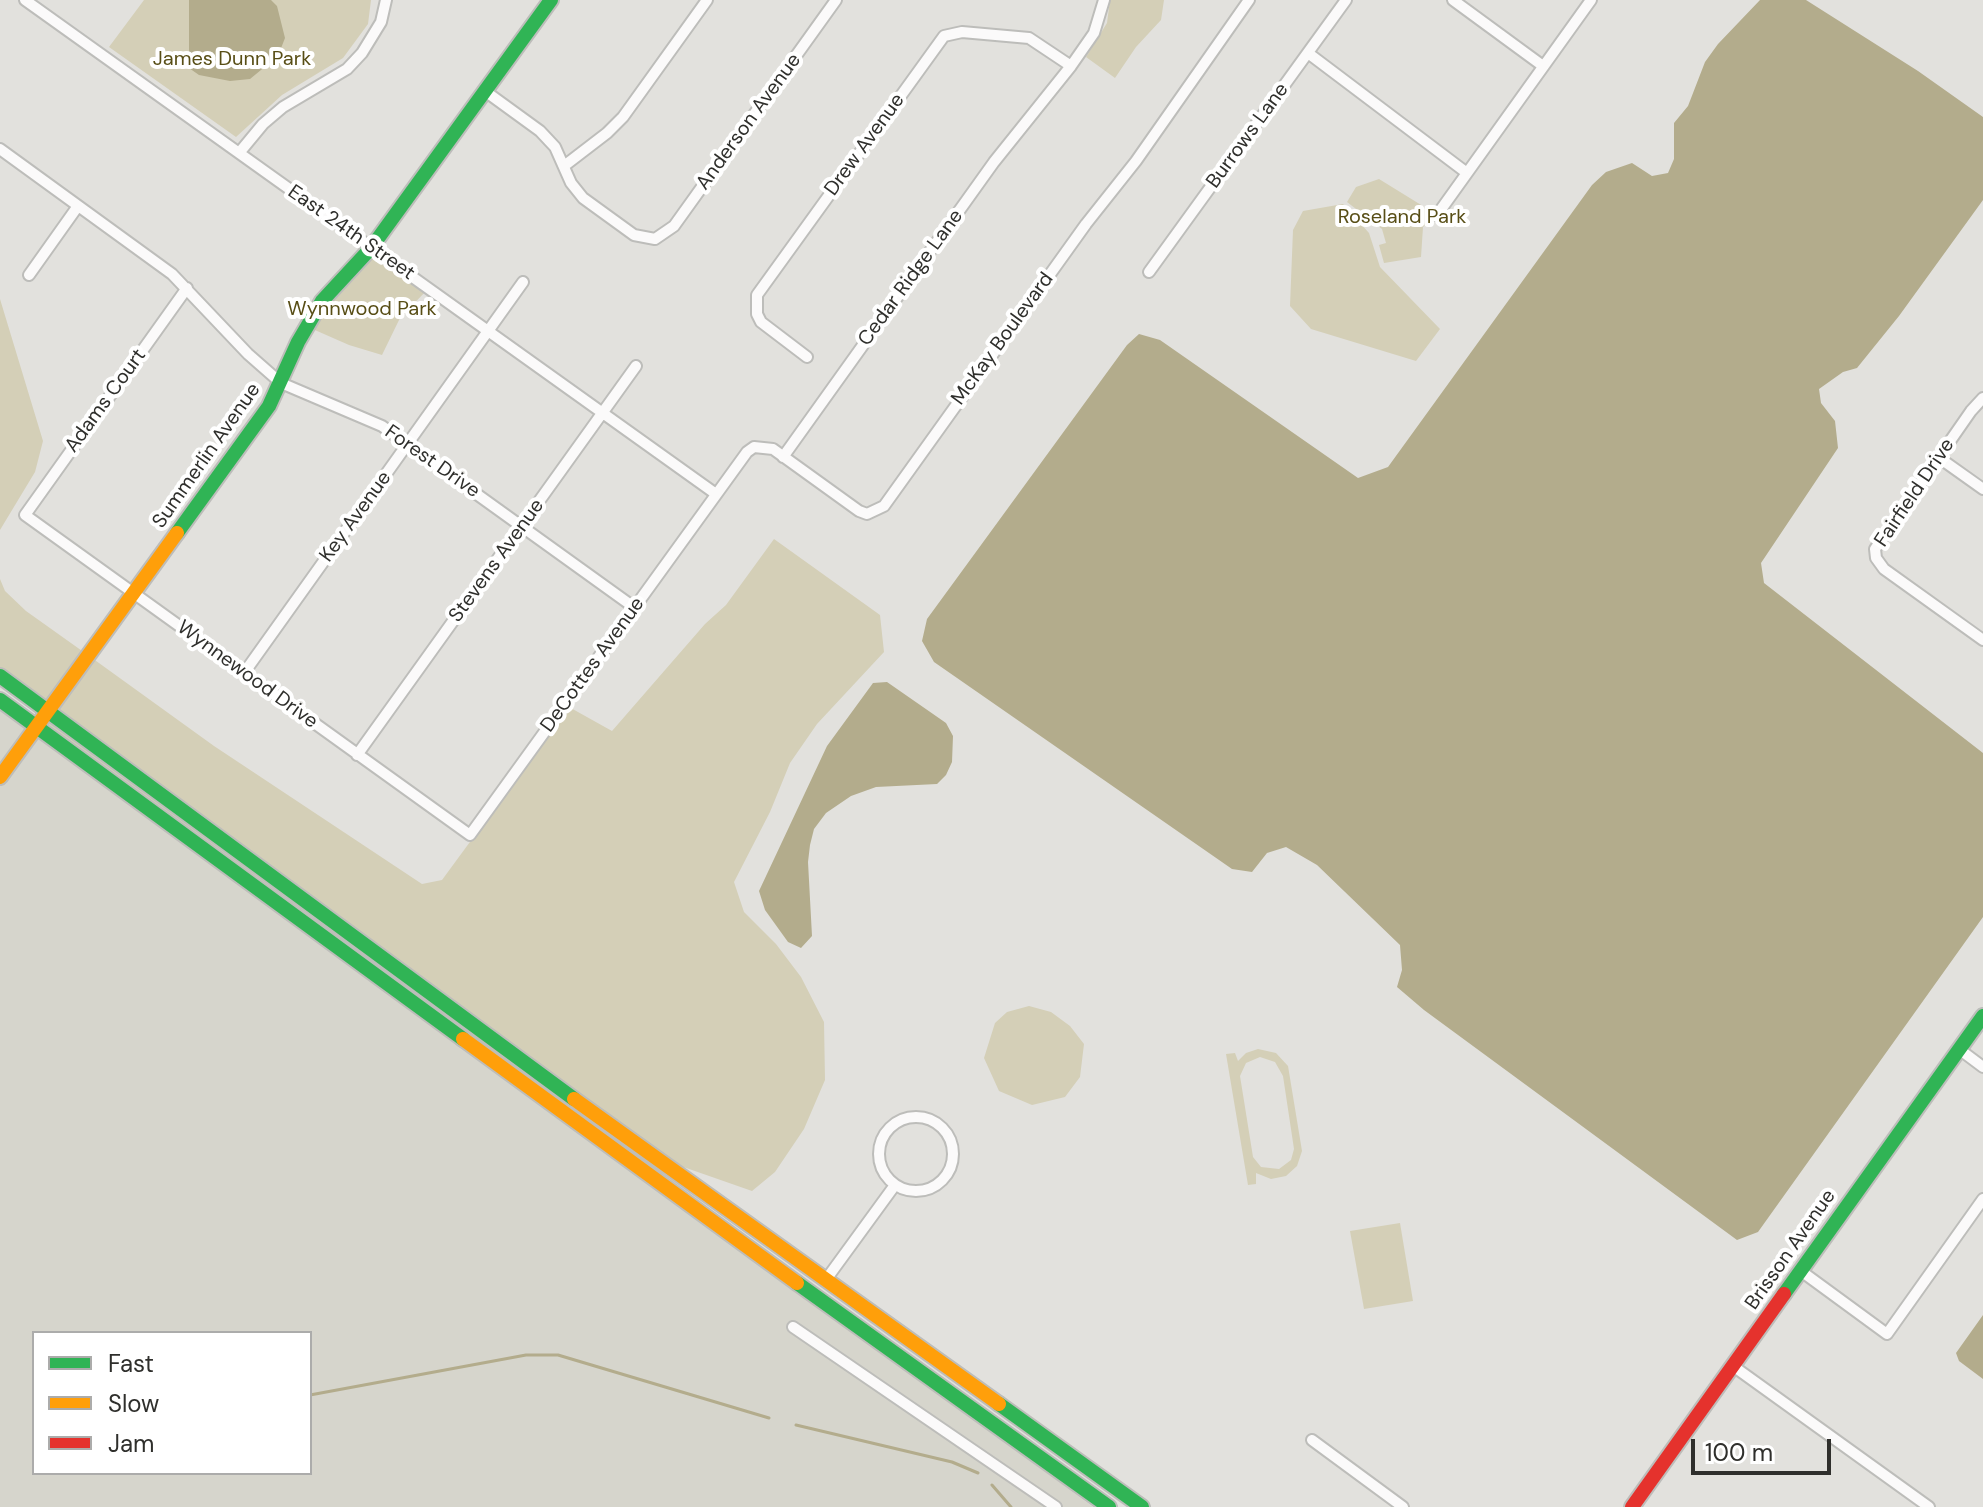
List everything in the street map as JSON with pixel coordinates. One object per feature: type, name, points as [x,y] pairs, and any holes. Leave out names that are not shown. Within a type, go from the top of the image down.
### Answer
[{"type":"main road","name":"Summerlin Avenue","points":[[0,777],[269,406],[310,318],[334,284],[371,248],[551,0]]},
{"type":"main road","points":[[0,676],[825,1281],[1142,1507]]},
{"type":"main road","points":[[0,700],[677,1196],[1109,1507]]},
{"type":"main road","name":"Brisson Avenue","points":[[1632,1507],[1983,1016]]},
{"type":"street","name":"East 24th Street","points":[[25,0],[716,494]]},
{"type":"street","points":[[239,153],[263,124],[283,107],[347,69],[362,53],[381,22],[386,0]]},
{"type":"street","points":[[485,91],[540,131],[555,147],[564,166],[623,117],[707,0]]},
{"type":"street","name":"Anderson Avenue","points":[[564,166],[571,183],[596,209],[634,235],[655,239],[674,226],[836,0]]},
{"type":"street","name":"Cedar Ridge Lane","points":[[783,457],[994,162],[1071,66],[1094,33],[1104,0]]},
{"type":"street","name":"McKay Boulevard","points":[[716,494],[741,459],[754,447],[773,449],[859,511],[867,514],[884,506],[1086,224],[1136,161],[1249,0]]},
{"type":"street","name":"Burrows Lane","points":[[1149,272],[1346,0]]},
{"type":"street","points":[[1453,0],[1543,66]]},
{"type":"street","points":[[1437,215],[1591,0]]},
{"type":"street","name":"Drew Avenue","points":[[807,357],[761,322],[756,305],[757,295],[944,36],[962,32],[1029,38],[1071,66]]},
{"type":"street","points":[[1308,53],[1467,173]]},
{"type":"street","name":"Forest Drive","points":[[0,149],[187,288],[248,354],[281,383],[382,426],[635,608]]},
{"type":"street","points":[[29,275],[78,206]]},
{"type":"street","name":"Key Avenue","points":[[244,673],[523,282]]},
{"type":"street","name":"Adams Court","points":[[25,515],[187,288]]},
{"type":"street","name":"Stevens Avenue","points":[[357,755],[636,366]]},
{"type":"street","name":"Fairfield Drive","points":[[1983,398],[1875,549],[1876,558],[1884,569],[1983,640]]},
{"type":"street","points":[[1938,457],[1983,489]]},
{"type":"street","name":"DeCottes Avenue","points":[[470,835],[716,494]]},
{"type":"street","name":"Wynnewood Drive","points":[[25,515],[470,835]]},
{"type":"street","points":[[1959,1049],[1983,1067]]},
{"type":"street","points":[[910,1118],[937,1124],[947,1135],[952,1148],[952,1163],[946,1176],[922,1190],[908,1190],[895,1185],[885,1173],[880,1160],[880,1146],[886,1133],[896,1123],[910,1118]]},
{"type":"street","points":[[825,1281],[895,1185]]},
{"type":"street","points":[[1801,1271],[1887,1334],[1983,1199]]},
{"type":"street","points":[[793,1327],[1056,1507]]},
{"type":"street","points":[[1733,1366],[1929,1507]]},
{"type":"street","points":[[1312,1440],[1403,1507]]},
{"type":"shaded area","points":[[189,0],[271,0],[277,6],[285,38],[278,56],[250,79],[230,81],[199,75],[189,68]]},
{"type":"shaded area","points":[[1760,0],[1806,0],[1918,71],[1983,117],[1983,200],[1857,368],[1843,372],[1819,389],[1821,403],[1835,421],[1838,448],[1761,563],[1764,583],[1983,753],[1983,917],[1758,1232],[1737,1240],[1397,987],[1402,970],[1400,945],[1317,865],[1286,847],[1267,853],[1252,872],[1232,869],[934,662],[922,641],[927,619],[1127,345],[1139,334],[1160,340],[1358,478],[1388,467],[1592,185],[1606,172],[1632,163],[1652,176],[1668,173],[1674,159],[1674,123],[1688,106],[1705,62]]},
{"type":"shaded area","points":[[887,682],[946,723],[953,736],[952,762],[937,784],[876,787],[851,796],[826,813],[814,829],[810,845],[812,936],[801,948],[788,942],[765,910],[759,891],[827,746],[873,683]]},
{"type":"shaded area","points":[[0,709],[806,1294],[1093,1507],[0,1507]]},
{"type":"shaded area","points":[[1983,1315],[1983,1379],[1959,1361],[1956,1353]]},
{"type":"green space","name":"James Dunn Park","points":[[144,0],[371,0],[368,24],[343,58],[282,95],[236,137],[109,47]]},
{"type":"green space","points":[[1110,0],[1164,0],[1161,20],[1136,47],[1115,78],[1086,57],[1107,23]]},
{"type":"green space","name":"Roseland Park","points":[[1379,179],[1439,216],[1423,227],[1421,257],[1384,263],[1379,245],[1386,243],[1382,229],[1347,202],[1356,187]]},
{"type":"green space","points":[[1343,204],[1369,233],[1380,267],[1440,329],[1416,361],[1311,329],[1290,306],[1293,230],[1303,211]]},
{"type":"green space","name":"Wynnwood Park","points":[[372,250],[427,290],[400,318],[382,355],[308,327]]},
{"type":"green space","points":[[0,299],[43,441],[35,472],[0,530]]},
{"type":"green space","points":[[774,539],[880,615],[884,652],[817,724],[790,763],[770,812],[734,882],[744,912],[776,944],[801,977],[824,1022],[825,1080],[804,1129],[775,1172],[752,1191],[672,1163],[55,710],[92,658],[214,746],[422,884],[442,880],[569,707],[612,731],[705,624],[726,605]]},
{"type":"green space","points":[[0,579],[5,591],[26,611],[85,653],[47,705],[0,670]]},
{"type":"green space","points":[[49,719],[660,1168],[661,1179],[44,726]]},
{"type":"green space","points":[[1029,1006],[1051,1012],[1070,1026],[1084,1044],[1080,1077],[1065,1097],[1032,1105],[999,1091],[984,1058],[995,1023],[1007,1012]]},
{"type":"green space","points":[[1258,1049],[1276,1053],[1288,1066],[1302,1151],[1297,1166],[1286,1176],[1271,1179],[1256,1173],[1256,1184],[1248,1185],[1226,1054],[1235,1053],[1238,1061],[1246,1053]],"holes":[[[1260,1057],[1275,1062],[1283,1076],[1294,1149],[1291,1160],[1279,1169],[1261,1167],[1253,1157],[1240,1076],[1246,1063]]]},
{"type":"green space","points":[[1400,1223],[1413,1301],[1364,1309],[1350,1231]]},
{"type":"waterway","points":[[312,1395],[526,1355],[558,1355],[769,1418]]},
{"type":"waterway","points":[[796,1425],[952,1462],[978,1473]]},
{"type":"waterway","points":[[992,1485],[1011,1507]]},
{"type":"traffic: fast","points":[[177,533],[269,406],[298,342],[322,301],[371,248],[551,0]]},
{"type":"traffic: fast","points":[[0,676],[574,1099]]},
{"type":"traffic: fast","points":[[0,700],[463,1039]]},
{"type":"traffic: fast","points":[[1784,1294],[1983,1016]]},
{"type":"traffic: fast","points":[[797,1283],[1109,1507]]},
{"type":"traffic: fast","points":[[999,1404],[1142,1507]]},
{"type":"traffic: slow","points":[[0,777],[177,533]]},
{"type":"traffic: slow","points":[[463,1039],[797,1283]]},
{"type":"traffic: slow","points":[[574,1099],[999,1404]]},
{"type":"traffic: jam","points":[[1632,1507],[1784,1294]]}]
